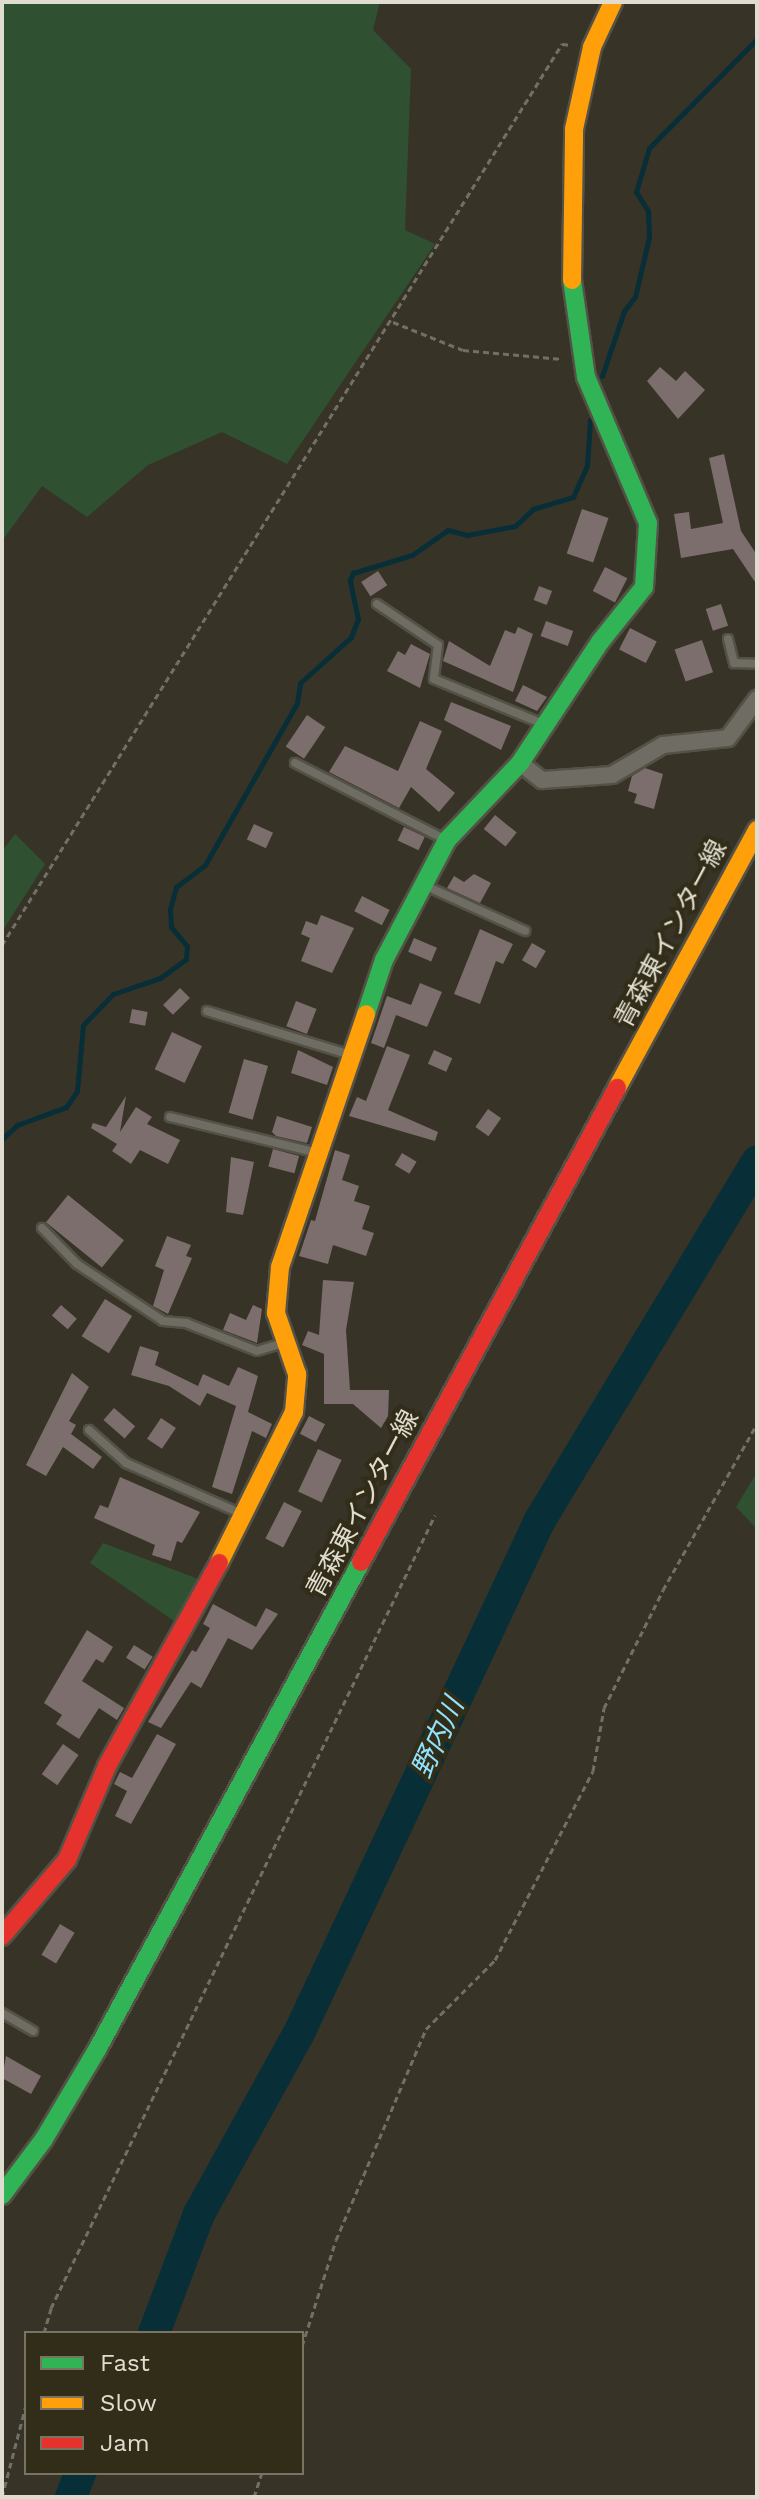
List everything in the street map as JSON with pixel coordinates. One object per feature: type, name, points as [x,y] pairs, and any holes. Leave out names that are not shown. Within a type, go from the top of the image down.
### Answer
[{"type":"street","points":[[2,1936],[67,1860],[107,1766],[294,1412],[297,1374],[283,1342],[276,1313],[280,1267],[384,960],[447,840],[520,763],[548,726],[600,642],[644,587],[649,563],[648,523],[639,492],[582,359],[572,287],[574,129],[592,47],[613,2]]},
{"type":"street","points":[[520,763],[542,780],[612,775],[663,745],[728,738],[757,699]]},
{"type":"street","name":"青森東インター線","points":[[2,2195],[44,2139],[98,2048],[757,830]]},
{"type":"lane","points":[[377,604],[438,645],[434,679],[548,726]]},
{"type":"lane","points":[[728,639],[734,663],[757,664]]},
{"type":"lane","points":[[295,763],[447,840]]},
{"type":"lane","points":[[422,884],[525,931]]},
{"type":"lane","points":[[207,1011],[351,1056]]},
{"type":"lane","points":[[170,1117],[319,1153]]},
{"type":"lane","points":[[42,1228],[77,1264],[163,1321],[186,1323],[257,1351],[283,1342]]},
{"type":"lane","points":[[89,1430],[126,1463],[242,1514]]},
{"type":"lane","points":[[2,2013],[33,2031]]},
{"type":"path","points":[[2,945],[393,322],[562,44],[592,47]]},
{"type":"path","points":[[393,322],[463,350],[521,358],[582,359]]},
{"type":"path","points":[[304,2340],[336,2240],[426,2029],[495,1960],[593,1771],[604,1708],[663,1590],[757,1424]]},
{"type":"path","points":[[45,2331],[51,2308],[435,1515]]},
{"type":"path","points":[[2,2497],[24,2413]]},
{"type":"path","points":[[254,2497],[261,2475]]},
{"type":"green space","points":[[2,2],[380,2],[373,30],[411,69],[405,230],[435,244],[287,464],[222,432],[148,465],[87,517],[42,486],[2,541]]},
{"type":"green space","points":[[15,834],[45,864],[2,932],[2,851]]},
{"type":"green space","points":[[757,1472],[757,1529],[736,1507]]},
{"type":"green space","points":[[103,1543],[201,1580],[177,1623],[90,1563]]},
{"type":"building","points":[[660,367],[676,381],[685,371],[705,390],[678,419],[647,381]]},
{"type":"building","points":[[724,454],[741,531],[757,555],[757,585],[733,549],[681,558],[674,514],[689,512],[691,529],[723,523],[709,458]]},
{"type":"building","points":[[582,509],[608,518],[593,563],[567,553]]},
{"type":"building","points":[[605,567],[627,578],[615,602],[593,591]]},
{"type":"building","points":[[378,571],[387,585],[370,596],[361,582]]},
{"type":"building","points":[[539,586],[552,591],[547,605],[534,600]]},
{"type":"building","points":[[721,604],[728,626],[713,631],[706,609]]},
{"type":"building","points":[[546,621],[573,631],[568,646],[541,636]]},
{"type":"building","points":[[518,627],[533,634],[513,692],[443,661],[449,641],[490,666],[505,630],[515,634]]},
{"type":"building","points":[[630,628],[657,642],[646,663],[619,649]]},
{"type":"building","points":[[702,640],[713,672],[686,682],[675,649]]},
{"type":"building","points":[[411,644],[430,654],[420,688],[387,671],[398,651],[405,655]]},
{"type":"building","points":[[523,685],[547,697],[537,711],[515,701]]},
{"type":"building","points":[[451,702],[511,726],[501,750],[444,720]]},
{"type":"building","points":[[307,715],[325,727],[304,759],[286,747]]},
{"type":"building","points":[[420,721],[442,731],[426,769],[455,793],[439,812],[411,787],[399,808],[329,772],[345,746],[398,771]]},
{"type":"building","points":[[645,768],[663,774],[654,809],[634,803],[637,794],[628,791],[632,776]]},
{"type":"building","points":[[495,815],[517,833],[505,847],[484,829]]},
{"type":"building","points":[[254,824],[273,833],[266,848],[247,839]]},
{"type":"building","points":[[404,827],[425,837],[419,850],[398,841]]},
{"type":"building","points":[[474,874],[491,883],[480,903],[447,888],[454,876],[464,882]]},
{"type":"building","points":[[362,896],[390,910],[382,925],[354,911]]},
{"type":"building","points":[[321,915],[354,928],[332,973],[301,961],[310,938],[301,934],[306,921],[317,925]]},
{"type":"building","points":[[480,929],[513,944],[503,964],[496,961],[480,1004],[454,994]]},
{"type":"building","points":[[414,938],[437,948],[431,962],[408,952]]},
{"type":"building","points":[[532,943],[546,951],[536,968],[522,960]]},
{"type":"building","points":[[420,983],[442,992],[427,1027],[396,1015],[384,1048],[371,1043],[387,996],[411,1005]]},
{"type":"building","points":[[180,988],[190,998],[173,1015],[163,1005]]},
{"type":"building","points":[[296,1001],[317,1009],[307,1034],[286,1026]]},
{"type":"building","points":[[132,1009],[148,1012],[145,1026],[129,1023]]},
{"type":"building","points":[[172,1032],[202,1046],[185,1083],[155,1069]]},
{"type":"building","points":[[387,1046],[410,1055],[388,1110],[438,1132],[435,1141],[349,1116],[357,1097],[366,1101]]},
{"type":"building","points":[[298,1050],[333,1067],[327,1085],[291,1073]]},
{"type":"building","points":[[434,1050],[452,1058],[446,1072],[428,1064]]},
{"type":"building","points":[[244,1059],[268,1066],[253,1120],[229,1113]]},
{"type":"building","points":[[126,1096],[120,1132],[136,1107],[152,1117],[147,1124],[180,1140],[168,1164],[140,1150],[131,1164],[112,1151],[117,1144],[91,1128],[93,1123],[106,1127]]},
{"type":"building","points":[[488,1109],[501,1118],[488,1136],[475,1127]]},
{"type":"building","points":[[277,1116],[312,1127],[307,1143],[276,1136],[272,1132]]},
{"type":"building","points":[[273,1149],[299,1156],[294,1173],[268,1166]]},
{"type":"building","points":[[335,1150],[350,1155],[342,1180],[359,1186],[354,1201],[370,1206],[362,1229],[374,1233],[366,1256],[333,1245],[328,1264],[299,1256],[311,1220],[315,1221]]},
{"type":"building","points":[[402,1153],[417,1162],[409,1174],[395,1165]]},
{"type":"building","points":[[231,1157],[254,1162],[243,1215],[226,1212]]},
{"type":"building","points":[[68,1195],[124,1240],[102,1268],[46,1222]]},
{"type":"building","points":[[167,1236],[191,1245],[186,1256],[192,1258],[168,1314],[153,1306],[164,1270],[155,1266]]},
{"type":"building","points":[[323,1280],[354,1282],[346,1330],[350,1390],[389,1390],[388,1416],[381,1428],[353,1404],[324,1404],[324,1354],[302,1345],[308,1331],[319,1335]]},
{"type":"building","points":[[105,1299],[132,1316],[109,1353],[82,1336]]},
{"type":"building","points":[[61,1305],[77,1319],[68,1329],[52,1316]]},
{"type":"building","points":[[253,1305],[262,1309],[257,1343],[223,1330],[230,1313],[246,1320]]},
{"type":"building","points":[[140,1346],[159,1352],[155,1365],[198,1386],[203,1374],[229,1386],[238,1367],[258,1376],[248,1412],[272,1424],[266,1438],[252,1431],[232,1494],[212,1487],[236,1406],[207,1393],[200,1406],[169,1386],[131,1375]]},
{"type":"building","points":[[72,1373],[89,1387],[69,1421],[76,1425],[71,1434],[102,1457],[93,1469],[63,1447],[46,1476],[26,1465]]},
{"type":"building","points":[[114,1408],[135,1426],[125,1438],[104,1420]]},
{"type":"building","points":[[309,1416],[325,1424],[316,1442],[300,1434]]},
{"type":"building","points":[[161,1418],[176,1428],[162,1449],[147,1439]]},
{"type":"building","points":[[318,1449],[342,1460],[322,1503],[298,1492]]},
{"type":"building","points":[[120,1477],[200,1512],[182,1543],[177,1541],[171,1561],[152,1555],[155,1545],[94,1518],[100,1505],[108,1508]]},
{"type":"building","points":[[284,1502],[302,1511],[283,1548],[265,1539]]},
{"type":"building","points":[[213,1604],[256,1627],[266,1608],[278,1614],[252,1650],[228,1638],[201,1688],[191,1682],[161,1728],[148,1722],[192,1650],[196,1652],[210,1628],[203,1624]]},
{"type":"building","points":[[87,1630],[113,1647],[103,1663],[96,1659],[82,1681],[124,1708],[117,1720],[99,1708],[79,1739],[56,1724],[62,1715],[44,1703]]},
{"type":"building","points":[[134,1645],[153,1657],[145,1669],[126,1658]]},
{"type":"building","points":[[157,1734],[176,1744],[131,1824],[115,1816],[127,1791],[114,1784],[120,1772],[132,1778]]},
{"type":"building","points":[[63,1744],[79,1755],[57,1785],[42,1774]]},
{"type":"building","points":[[60,1924],[75,1933],[56,1964],[41,1955]]},
{"type":"building","points":[[6,2056],[41,2076],[31,2094],[2,2078]]},
{"type":"waterway","points":[[602,376],[624,311],[635,297],[649,237],[648,211],[636,192],[649,148],[757,39]]},
{"type":"waterway","points":[[2,1139],[17,1125],[66,1107],[77,1091],[83,1025],[113,994],[160,978],[186,959],[187,946],[171,927],[170,909],[176,887],[205,865],[297,703],[300,683],[351,637],[358,619],[350,580],[353,573],[412,555],[448,530],[467,535],[515,526],[533,509],[573,497],[587,466],[590,420]]},
{"type":"waterway","name":"野内川","points":[[155,2331],[199,2214],[299,2033],[540,1520],[757,1161]]},
{"type":"waterway","name":"野内川","points":[[71,2497],[79,2475]]},
{"type":"traffic: fast","points":[[366,1014],[384,960],[447,840],[520,763],[600,642],[644,587],[648,523],[586,377],[572,280]]},
{"type":"traffic: fast","points":[[2,2195],[44,2139],[98,2048],[361,1562]]},
{"type":"traffic: slow","points":[[572,280],[574,129],[592,47],[613,2]]},
{"type":"traffic: slow","points":[[617,1088],[757,830]]},
{"type":"traffic: slow","points":[[219,1563],[294,1412],[297,1374],[276,1313],[280,1267],[366,1014]]},
{"type":"traffic: jam","points":[[361,1562],[617,1088]]},
{"type":"traffic: jam","points":[[2,1936],[67,1860],[107,1766],[219,1563]]}]
